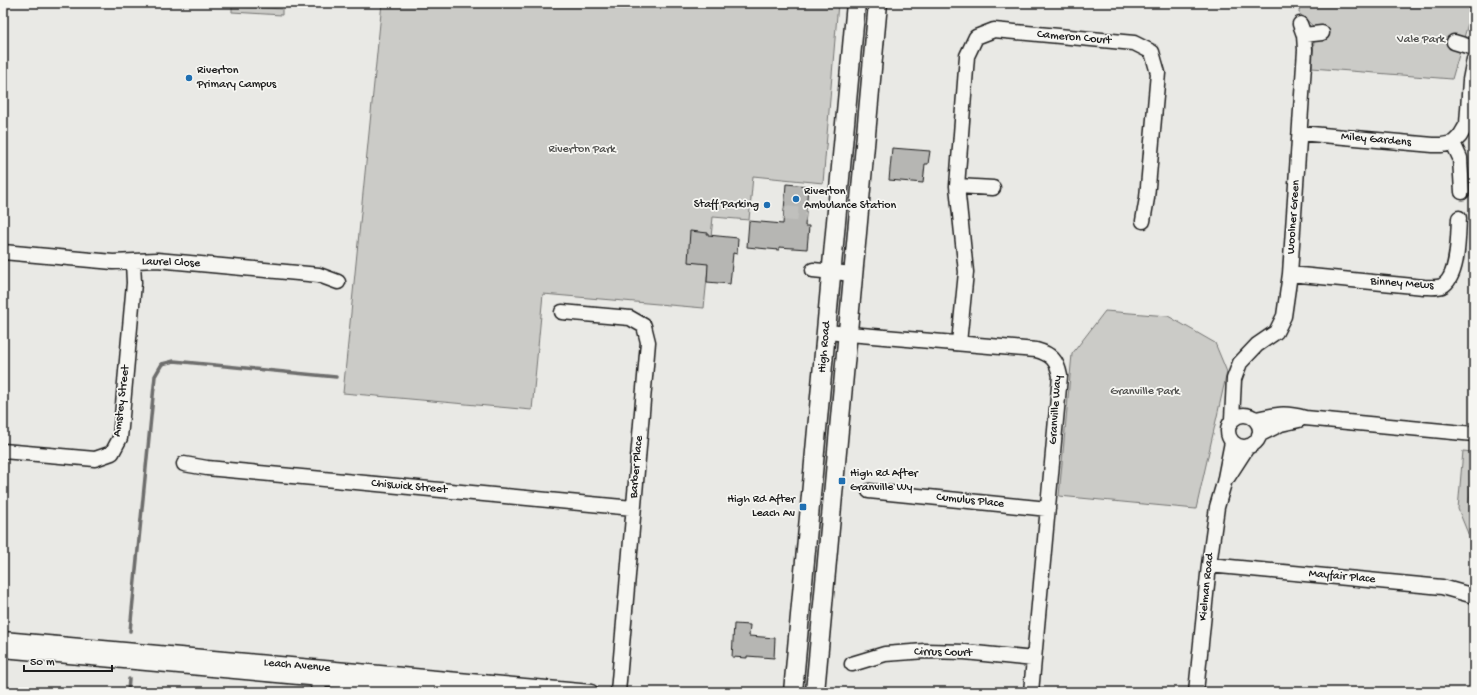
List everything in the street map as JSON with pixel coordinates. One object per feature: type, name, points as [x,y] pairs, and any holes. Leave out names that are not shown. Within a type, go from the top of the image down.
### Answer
[{"type":"main road","name":"High Road","points":[[793,692],[856,3]]},
{"type":"main road","name":"High Road","points":[[815,692],[878,3]]},
{"type":"street","name":"Cameron Court","points":[[959,343],[966,272],[957,186],[967,56],[976,37],[994,30],[1134,43],[1152,52],[1158,73],[1147,198],[1143,221]]},
{"type":"street","name":"Woolner Green","points":[[1232,419],[1234,379],[1240,362],[1257,345],[1276,332],[1284,316],[1290,274],[1300,133],[1305,50],[1302,30],[1322,33]]},
{"type":"street","points":[[1454,42],[1474,48]]},
{"type":"street","points":[[1462,192],[1460,158],[1452,143],[1460,136],[1467,124],[1470,80],[1474,59]]},
{"type":"street","name":"Miley Gardens","points":[[1300,133],[1433,145],[1452,143]]},
{"type":"street","points":[[957,186],[993,188]]},
{"type":"street","name":"Binney Mews","points":[[1290,274],[1424,287],[1442,286],[1448,281],[1453,272],[1459,218]]},
{"type":"street","name":"Laurel Close","points":[[3,252],[114,262],[158,260],[319,275],[338,282]]},
{"type":"street","name":"Amstey Street","points":[[3,451],[95,459],[112,453],[120,438],[134,282],[133,262]]},
{"type":"street","points":[[813,270],[853,274]]},
{"type":"street","name":"Barber Place","points":[[562,312],[630,318],[644,326],[648,342],[618,692]]},
{"type":"street","name":"Granville Way","points":[[826,332],[1036,350],[1046,352],[1054,360],[1060,376],[1031,692]]},
{"type":"street","points":[[1234,379],[1251,417],[1259,424],[1259,435]]},
{"type":"street","name":"Kielman Road","points":[[1196,692],[1209,565],[1217,507],[1224,483],[1232,442],[1229,438],[1227,428],[1232,419],[1236,416],[1251,417],[1290,414],[1305,418],[1474,434]]},
{"type":"street","name":"Kielman Road","points":[[1224,483],[1248,446],[1255,442],[1259,435],[1281,424],[1305,418]]},
{"type":"street","points":[[1232,442],[1239,446],[1248,446]]},
{"type":"street","name":"Chiswick Street","points":[[184,464],[214,469],[634,508]]},
{"type":"street","name":"Cumulus Place","points":[[869,491],[1048,509]]},
{"type":"street","name":"Mayfair Place","points":[[1209,565],[1442,586],[1474,596]]},
{"type":"street","name":"Leach Avenue","points":[[3,639],[319,680],[591,692]]},
{"type":"street","name":"Leach Avenue","points":[[3,650],[463,692]]},
{"type":"street","name":"Cirrus Court","points":[[852,664],[885,654],[925,651],[965,652],[1034,659]]},
{"type":"green space","name":"Riverton Park","points":[[382,3],[838,3],[823,183],[753,176],[749,220],[713,217],[704,308],[543,294],[532,410],[343,393]]},
{"type":"green space","name":"Vale Park","points":[[1300,3],[1474,3],[1452,79],[1312,68],[1315,28],[1299,13]]},
{"type":"green space","points":[[232,6],[282,9],[282,15],[232,12]]},
{"type":"green space","name":"Granville Park","points":[[1105,311],[1168,316],[1215,343],[1227,372],[1196,509],[1059,496],[1072,354]]},
{"type":"green space","points":[[1463,451],[1473,452],[1469,503],[1474,511],[1474,548],[1458,509]]},
{"type":"building","points":[[892,148],[930,151],[928,164],[925,164],[923,183],[889,180]]},
{"type":"building","points":[[786,184],[808,186],[805,226],[809,226],[807,249],[779,247],[779,250],[747,247],[749,221],[783,224]]},
{"type":"building","points":[[690,231],[708,233],[708,235],[738,238],[737,254],[733,253],[730,284],[707,282],[708,264],[688,262]]},
{"type":"building","points":[[734,624],[750,625],[749,636],[775,638],[774,658],[747,656],[747,658],[732,657]]},
{"type":"waterway","points":[[130,631],[155,376],[162,364],[174,361],[336,377]]},
{"type":"waterway","points":[[128,692],[129,679]]},
{"type":"tunnel","points":[[784,213],[806,215]]},
{"type":"place","name":"Riverton Primary Campus","points":[[189,78]]},
{"type":"place","name":"Riverton Ambulance Station","points":[[796,199]]},
{"type":"place","name":"Staff Parking","points":[[767,205]]},
{"type":"place","name":"High Rd After Granville Wy","points":[[842,481]]},
{"type":"place","name":"High Rd After Leach Av","points":[[803,507]]}]
